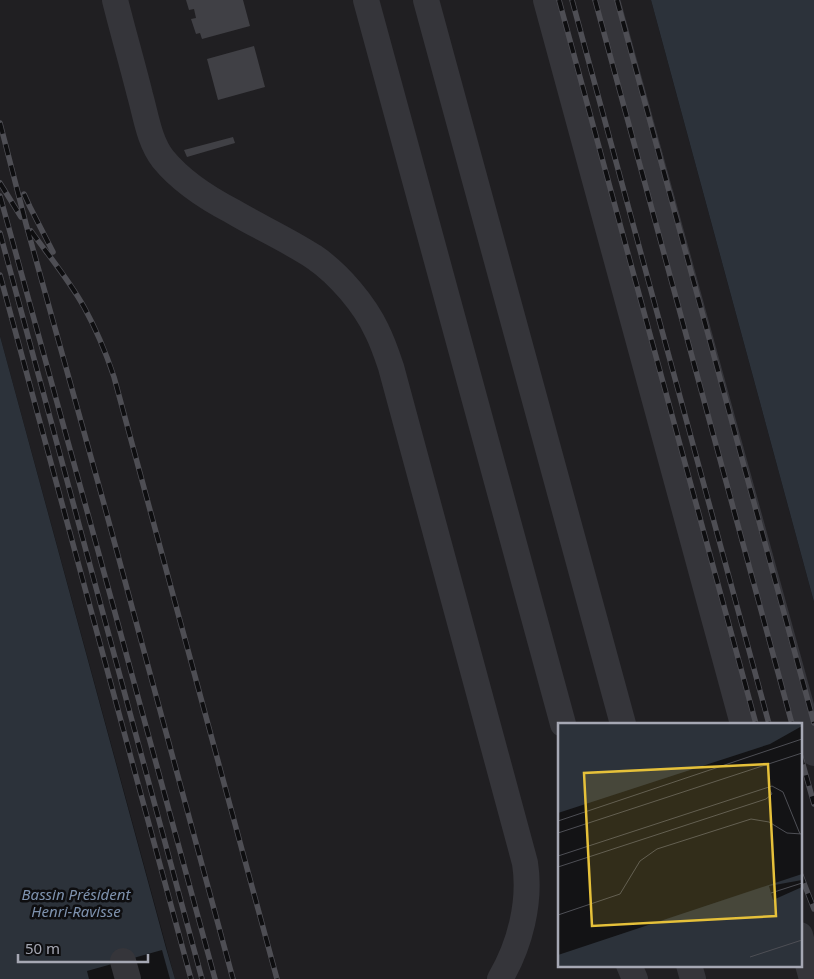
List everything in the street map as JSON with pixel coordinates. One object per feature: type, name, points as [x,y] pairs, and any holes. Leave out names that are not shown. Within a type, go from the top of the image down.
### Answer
[{"type":"lane","points":[[114,0],[150,132],[162,157],[172,169],[213,200],[298,247],[332,271],[359,301],[378,332],[385,349],[525,863],[527,885],[521,926],[511,958],[500,979]]},
{"type":"lane","points":[[366,0],[563,723]]},
{"type":"lane","points":[[426,0],[623,723]]},
{"type":"lane","points":[[546,0],[743,723]]},
{"type":"lane","points":[[608,0],[814,753]]},
{"type":"lane","points":[[802,942],[812,979]]},
{"type":"lane","points":[[629,966],[634,979]]},
{"type":"shaded area","points":[[0,0],[651,0],[814,602],[814,979],[175,979],[0,336]]},
{"type":"water","points":[[651,0],[814,0],[814,602]]},
{"type":"water","name":"Bassin Président Henri-Ravisse","points":[[0,336],[166,948],[175,979],[0,979]]},
{"type":"pier","points":[[162,950],[170,979],[89,979],[87,971]]},
{"type":"building","points":[[186,0],[243,0],[250,26],[202,39],[200,33],[196,34],[191,19],[196,18],[194,9],[189,10]]},
{"type":"building","points":[[254,46],[265,87],[218,100],[207,59]]},
{"type":"building","points":[[233,137],[235,143],[187,157],[184,150]]},
{"type":"railway","points":[[559,0],[756,723]]},
{"type":"railway","points":[[572,0],[769,723]]},
{"type":"railway","points":[[595,0],[792,723]]},
{"type":"railway","points":[[617,0],[814,723]]},
{"type":"railway","points":[[0,123],[233,979]]},
{"type":"railway","points":[[0,183],[21,217]]},
{"type":"railway","points":[[24,194],[53,252]]},
{"type":"railway","points":[[0,196],[215,979]]},
{"type":"railway","points":[[31,231],[84,307],[93,324],[114,377],[277,979]]},
{"type":"railway","points":[[0,233],[202,979]]},
{"type":"railway","points":[[0,275],[191,979]]},
{"type":"railway","points":[[802,761],[814,804]]},
{"type":"railway","points":[[802,878],[814,909]]}]
